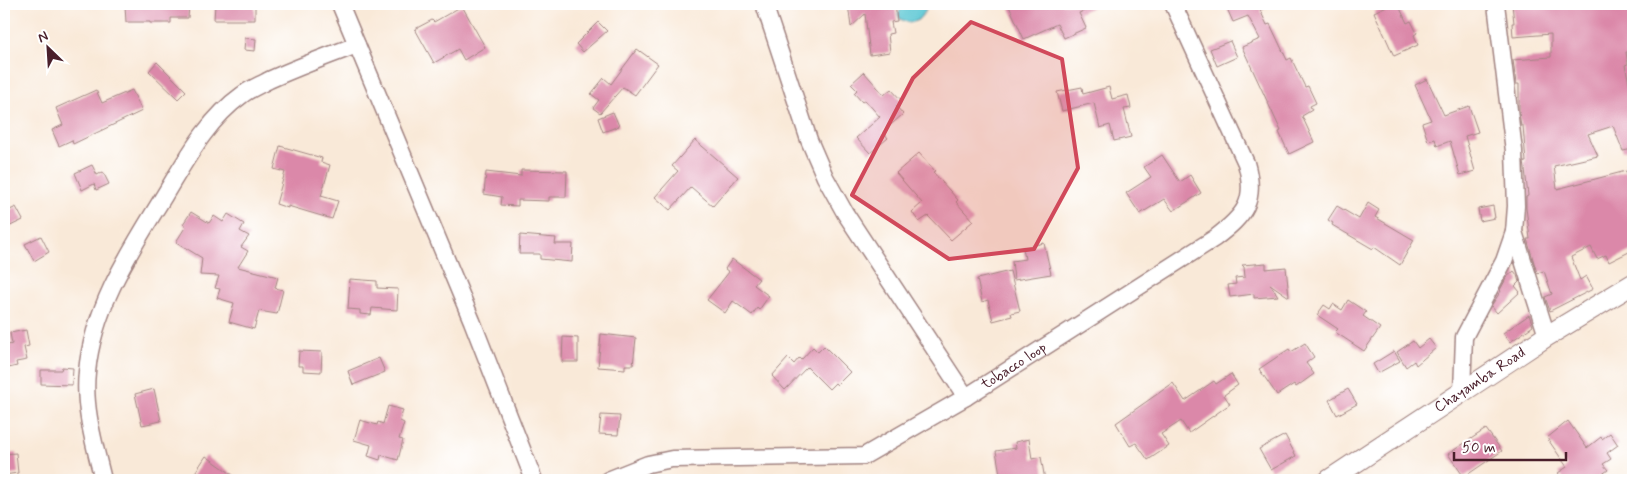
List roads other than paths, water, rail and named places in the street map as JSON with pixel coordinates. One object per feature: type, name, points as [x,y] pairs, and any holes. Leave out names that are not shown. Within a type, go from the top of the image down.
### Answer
[{"type":"street","points":[[340,4],[472,321],[534,480]]},
{"type":"street","name":"tobacco loop","points":[[764,4],[809,140],[824,176],[845,213],[966,397],[1215,238],[1241,216],[1247,206],[1251,185],[1244,157],[1173,4]]},
{"type":"street","points":[[1462,392],[1464,337],[1504,261],[1514,232],[1516,206],[1514,151],[1496,4]]},
{"type":"street","points":[[103,480],[86,392],[90,347],[103,307],[137,240],[180,169],[211,123],[224,109],[244,94],[262,84],[294,69],[357,46]]},
{"type":"street","points":[[1514,232],[1547,336]]},
{"type":"street","name":"Chayamba Road","points":[[1329,480],[1547,336],[1633,284]]},
{"type":"street","points":[[608,480],[648,464],[672,459],[864,456],[966,397]]},
{"type":"water","points":[[906,4],[924,4],[926,11],[917,21],[909,23],[900,19],[898,14]]}]
